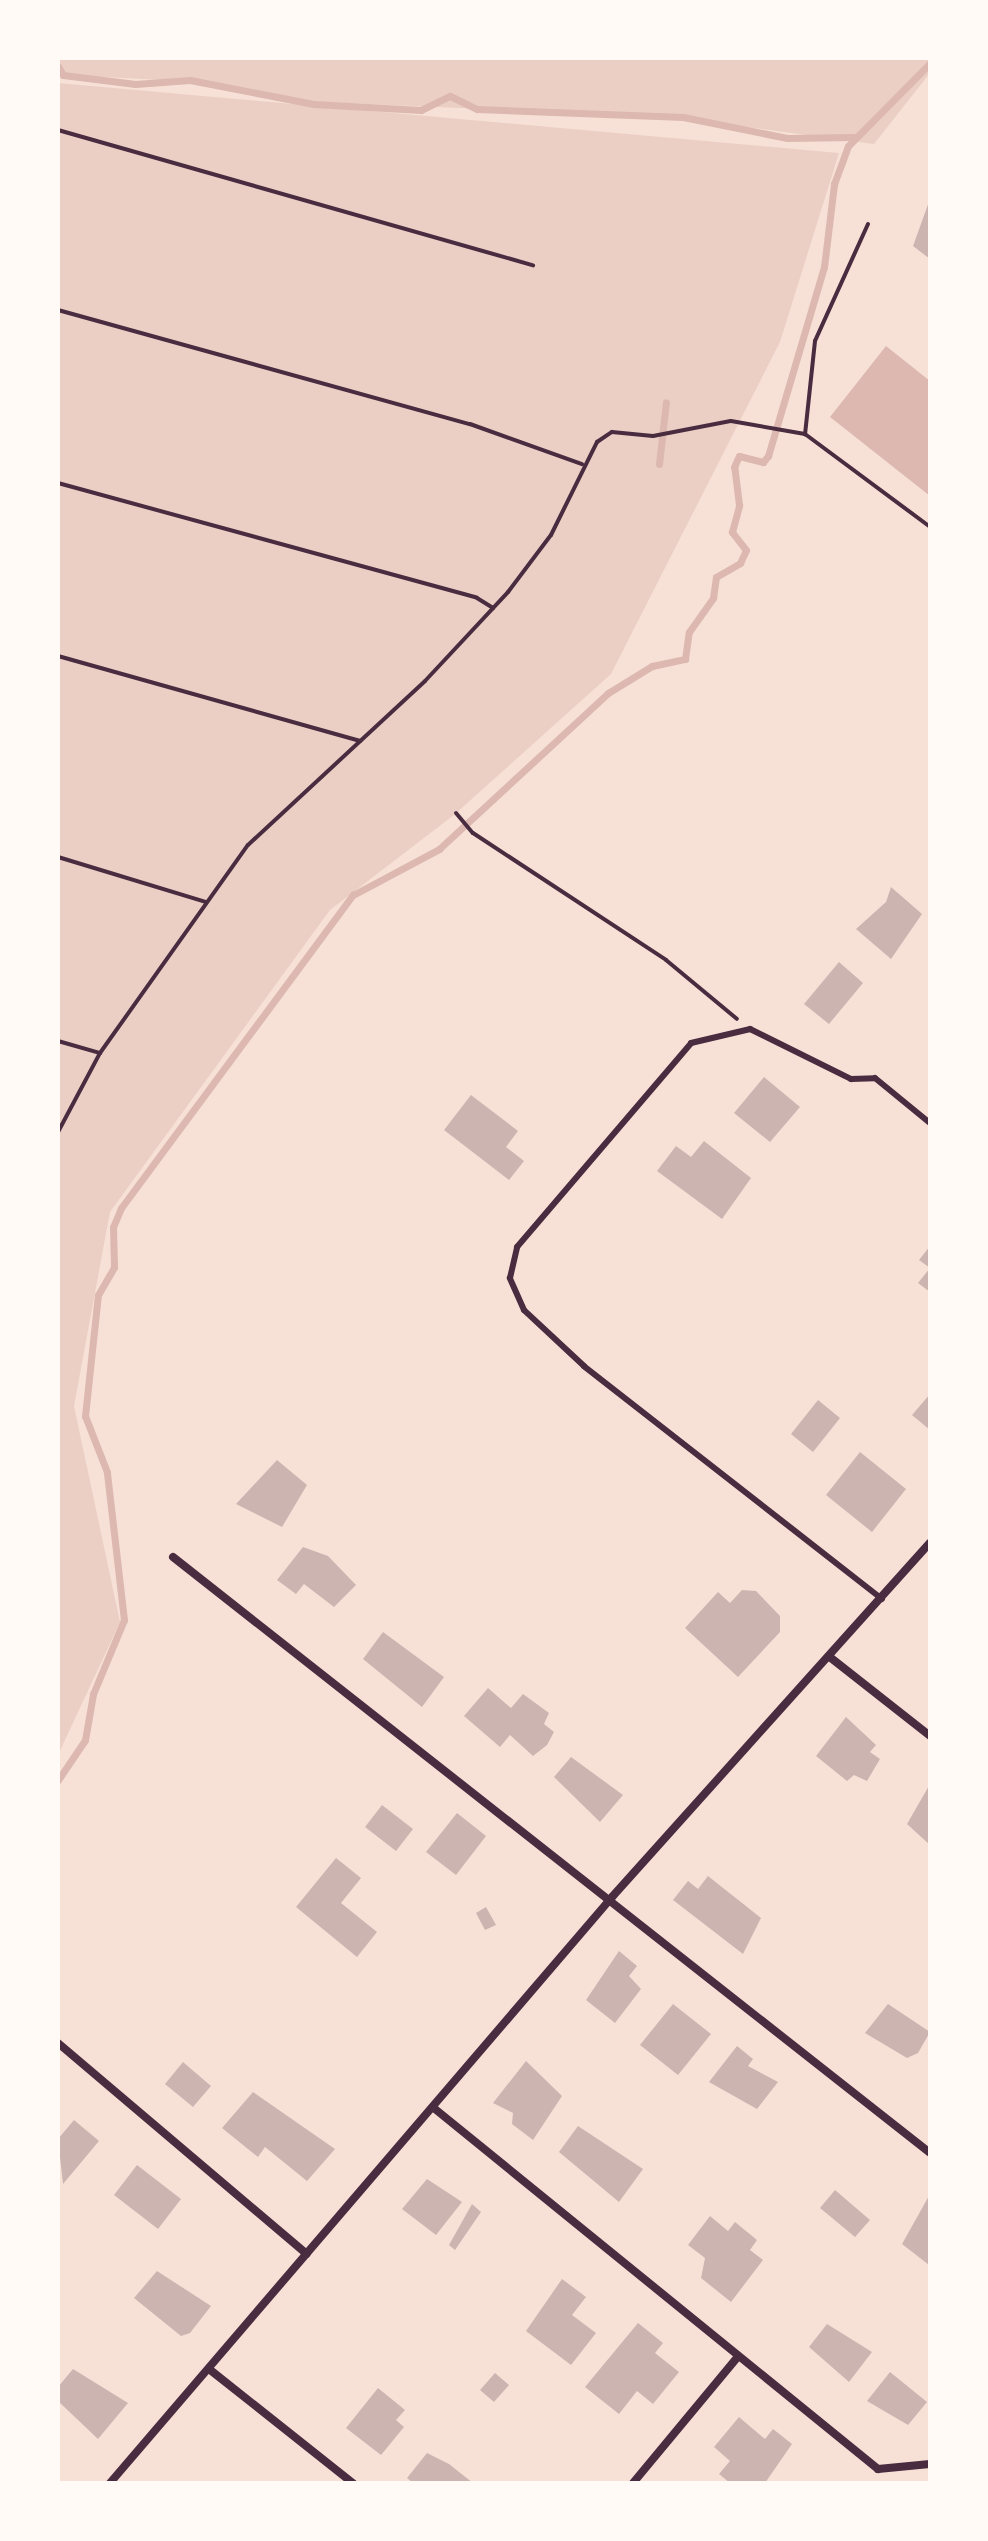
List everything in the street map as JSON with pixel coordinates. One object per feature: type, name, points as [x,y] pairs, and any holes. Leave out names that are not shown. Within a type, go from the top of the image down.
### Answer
[{"type":"street","points":[[110,2483],[435,2109],[612,1897],[831,1658],[930,1543]]},
{"type":"street","points":[[173,1557],[612,1897],[930,2153]]},
{"type":"street","points":[[831,1658],[930,1736]]},
{"type":"street","points":[[58,2043],[307,2254]]},
{"type":"street","points":[[435,2109],[736,2359],[878,2469],[930,2464]]},
{"type":"street","points":[[633,2483],[736,2359]]},
{"type":"street","points":[[209,2369],[353,2483]]},
{"type":"lane","points":[[882,1599],[584,1366],[524,1310],[510,1278],[517,1247],[691,1043],[750,1029],[851,1079],[875,1078],[930,1123]]},
{"type":"path","points":[[58,130],[533,265]]},
{"type":"path","points":[[805,434],[815,341],[868,224]]},
{"type":"path","points":[[58,310],[470,424],[583,461]]},
{"type":"path","points":[[58,1132],[100,1053],[248,845],[360,741],[493,608],[551,535],[583,461],[612,432],[653,436],[731,421],[777,434],[805,434],[930,527]]},
{"type":"path","points":[[58,483],[493,608]]},
{"type":"path","points":[[58,656],[360,741]]},
{"type":"path","points":[[456,813],[460,823],[473,833],[666,960],[750,1029]]},
{"type":"path","points":[[58,857],[206,902]]},
{"type":"path","points":[[58,1041],[100,1053]]},
{"type":"shaded area","points":[[58,58],[930,58],[930,73],[874,144],[681,118],[323,102],[181,81],[67,75]]},
{"type":"shaded area","points":[[58,83],[839,153],[780,342],[611,674],[454,815],[330,910],[110,1212],[74,1406],[120,1622],[58,1755]]},
{"type":"shaded area","points":[[886,346],[930,381],[930,496],[830,417]]},
{"type":"building","points":[[930,199],[930,259],[913,246]]},
{"type":"building","points":[[891,887],[922,914],[891,959],[856,929],[886,902]]},
{"type":"building","points":[[839,962],[863,983],[829,1024],[804,1004]]},
{"type":"building","points":[[764,1077],[800,1107],[770,1142],[734,1113]]},
{"type":"building","points":[[471,1095],[518,1131],[506,1147],[524,1161],[509,1180],[444,1130]]},
{"type":"building","points":[[704,1141],[751,1178],[722,1219],[657,1171],[676,1146],[691,1157]]},
{"type":"building","points":[[930,1246],[930,1268],[919,1260]]},
{"type":"building","points":[[930,1268],[930,1292],[918,1283]]},
{"type":"building","points":[[930,1394],[930,1430],[912,1415]]},
{"type":"building","points":[[818,1400],[840,1418],[813,1452],[791,1434]]},
{"type":"building","points":[[860,1452],[906,1489],[872,1532],[826,1495]]},
{"type":"building","points":[[277,1460],[307,1485],[282,1527],[236,1504]]},
{"type":"building","points":[[303,1547],[328,1556],[356,1585],[334,1607],[304,1584],[296,1594],[277,1580]]},
{"type":"building","points":[[742,1590],[756,1591],[780,1616],[780,1632],[738,1677],[685,1628],[718,1592],[730,1603]]},
{"type":"building","points":[[383,1632],[444,1677],[422,1707],[363,1659]]},
{"type":"building","points":[[488,1688],[511,1708],[523,1694],[549,1713],[544,1724],[554,1732],[547,1745],[533,1756],[510,1735],[500,1747],[464,1716]]},
{"type":"building","points":[[846,1717],[876,1745],[870,1752],[880,1759],[867,1781],[854,1775],[847,1781],[816,1756]]},
{"type":"building","points":[[571,1757],[623,1795],[600,1822],[554,1777]]},
{"type":"building","points":[[930,1784],[930,1845],[907,1824]]},
{"type":"building","points":[[382,1805],[413,1829],[396,1851],[365,1827]]},
{"type":"building","points":[[457,1813],[486,1836],[456,1875],[426,1852]]},
{"type":"building","points":[[336,1858],[361,1878],[341,1903],[377,1932],[357,1957],[296,1907]]},
{"type":"building","points":[[708,1876],[761,1918],[743,1954],[673,1900],[688,1881],[698,1889]]},
{"type":"building","points":[[486,1907],[496,1925],[485,1930],[476,1913]]},
{"type":"building","points":[[619,1951],[637,1966],[629,1976],[641,1989],[615,2023],[586,2000]]},
{"type":"building","points":[[673,2004],[711,2034],[678,2075],[640,2045]]},
{"type":"building","points":[[888,2004],[930,2032],[918,2053],[907,2058],[865,2033]]},
{"type":"building","points":[[737,2046],[753,2059],[748,2066],[778,2082],[757,2109],[709,2082]]},
{"type":"building","points":[[526,2061],[562,2096],[533,2140],[512,2124],[513,2113],[493,2103]]},
{"type":"building","points":[[183,2062],[211,2086],[193,2107],[165,2084]]},
{"type":"building","points":[[253,2092],[335,2149],[307,2181],[265,2147],[258,2157],[222,2128]]},
{"type":"building","points":[[74,2120],[99,2141],[63,2184],[58,2139]]},
{"type":"building","points":[[578,2126],[643,2169],[619,2202],[559,2152]]},
{"type":"building","points":[[137,2165],[181,2199],[158,2229],[114,2195]]},
{"type":"building","points":[[427,2179],[462,2202],[436,2235],[402,2209]]},
{"type":"building","points":[[835,2190],[870,2220],[855,2237],[820,2208]]},
{"type":"building","points":[[930,2194],[930,2263],[929,2265],[902,2244]]},
{"type":"building","points":[[472,2204],[481,2212],[455,2250],[449,2245]]},
{"type":"building","points":[[710,2216],[728,2231],[735,2222],[757,2240],[750,2250],[763,2260],[731,2302],[701,2278],[705,2258],[688,2245]]},
{"type":"building","points":[[157,2271],[211,2306],[190,2333],[181,2336],[134,2298]]},
{"type":"building","points":[[562,2279],[586,2297],[572,2315],[596,2333],[571,2365],[526,2331]]},
{"type":"building","points":[[638,2323],[663,2343],[655,2353],[679,2372],[653,2404],[637,2391],[619,2414],[585,2387]]},
{"type":"building","points":[[827,2324],[872,2352],[849,2382],[809,2347]]},
{"type":"building","points":[[73,2369],[128,2403],[98,2439],[58,2401],[58,2387]]},
{"type":"building","points":[[890,2372],[927,2402],[908,2425],[867,2401]]},
{"type":"building","points":[[495,2373],[509,2385],[494,2402],[480,2390]]},
{"type":"building","points":[[378,2388],[405,2410],[396,2420],[404,2427],[381,2455],[346,2428]]},
{"type":"building","points":[[739,2417],[765,2439],[773,2429],[792,2444],[765,2483],[730,2483],[719,2474],[730,2461],[714,2447]]},
{"type":"building","points":[[427,2453],[449,2464],[473,2483],[413,2483],[407,2478]]},
{"type":"waterway","points":[[58,1780],[85,1740],[93,1694],[124,1620],[107,1472],[85,1416],[98,1295],[114,1267],[113,1227],[121,1208],[353,895],[439,849],[608,693],[652,666],[685,659],[689,632],[713,598],[716,577],[740,563],[746,550],[732,532],[739,505],[734,467],[739,456],[763,462],[768,456],[824,267],[834,184],[848,146],[930,63]]},
{"type":"waterway","points":[[58,66],[63,75],[135,84],[190,80],[314,104],[421,110],[450,96],[477,109],[683,117],[787,138],[854,137]]},
{"type":"waterway","points":[[659,464],[666,402]]}]
